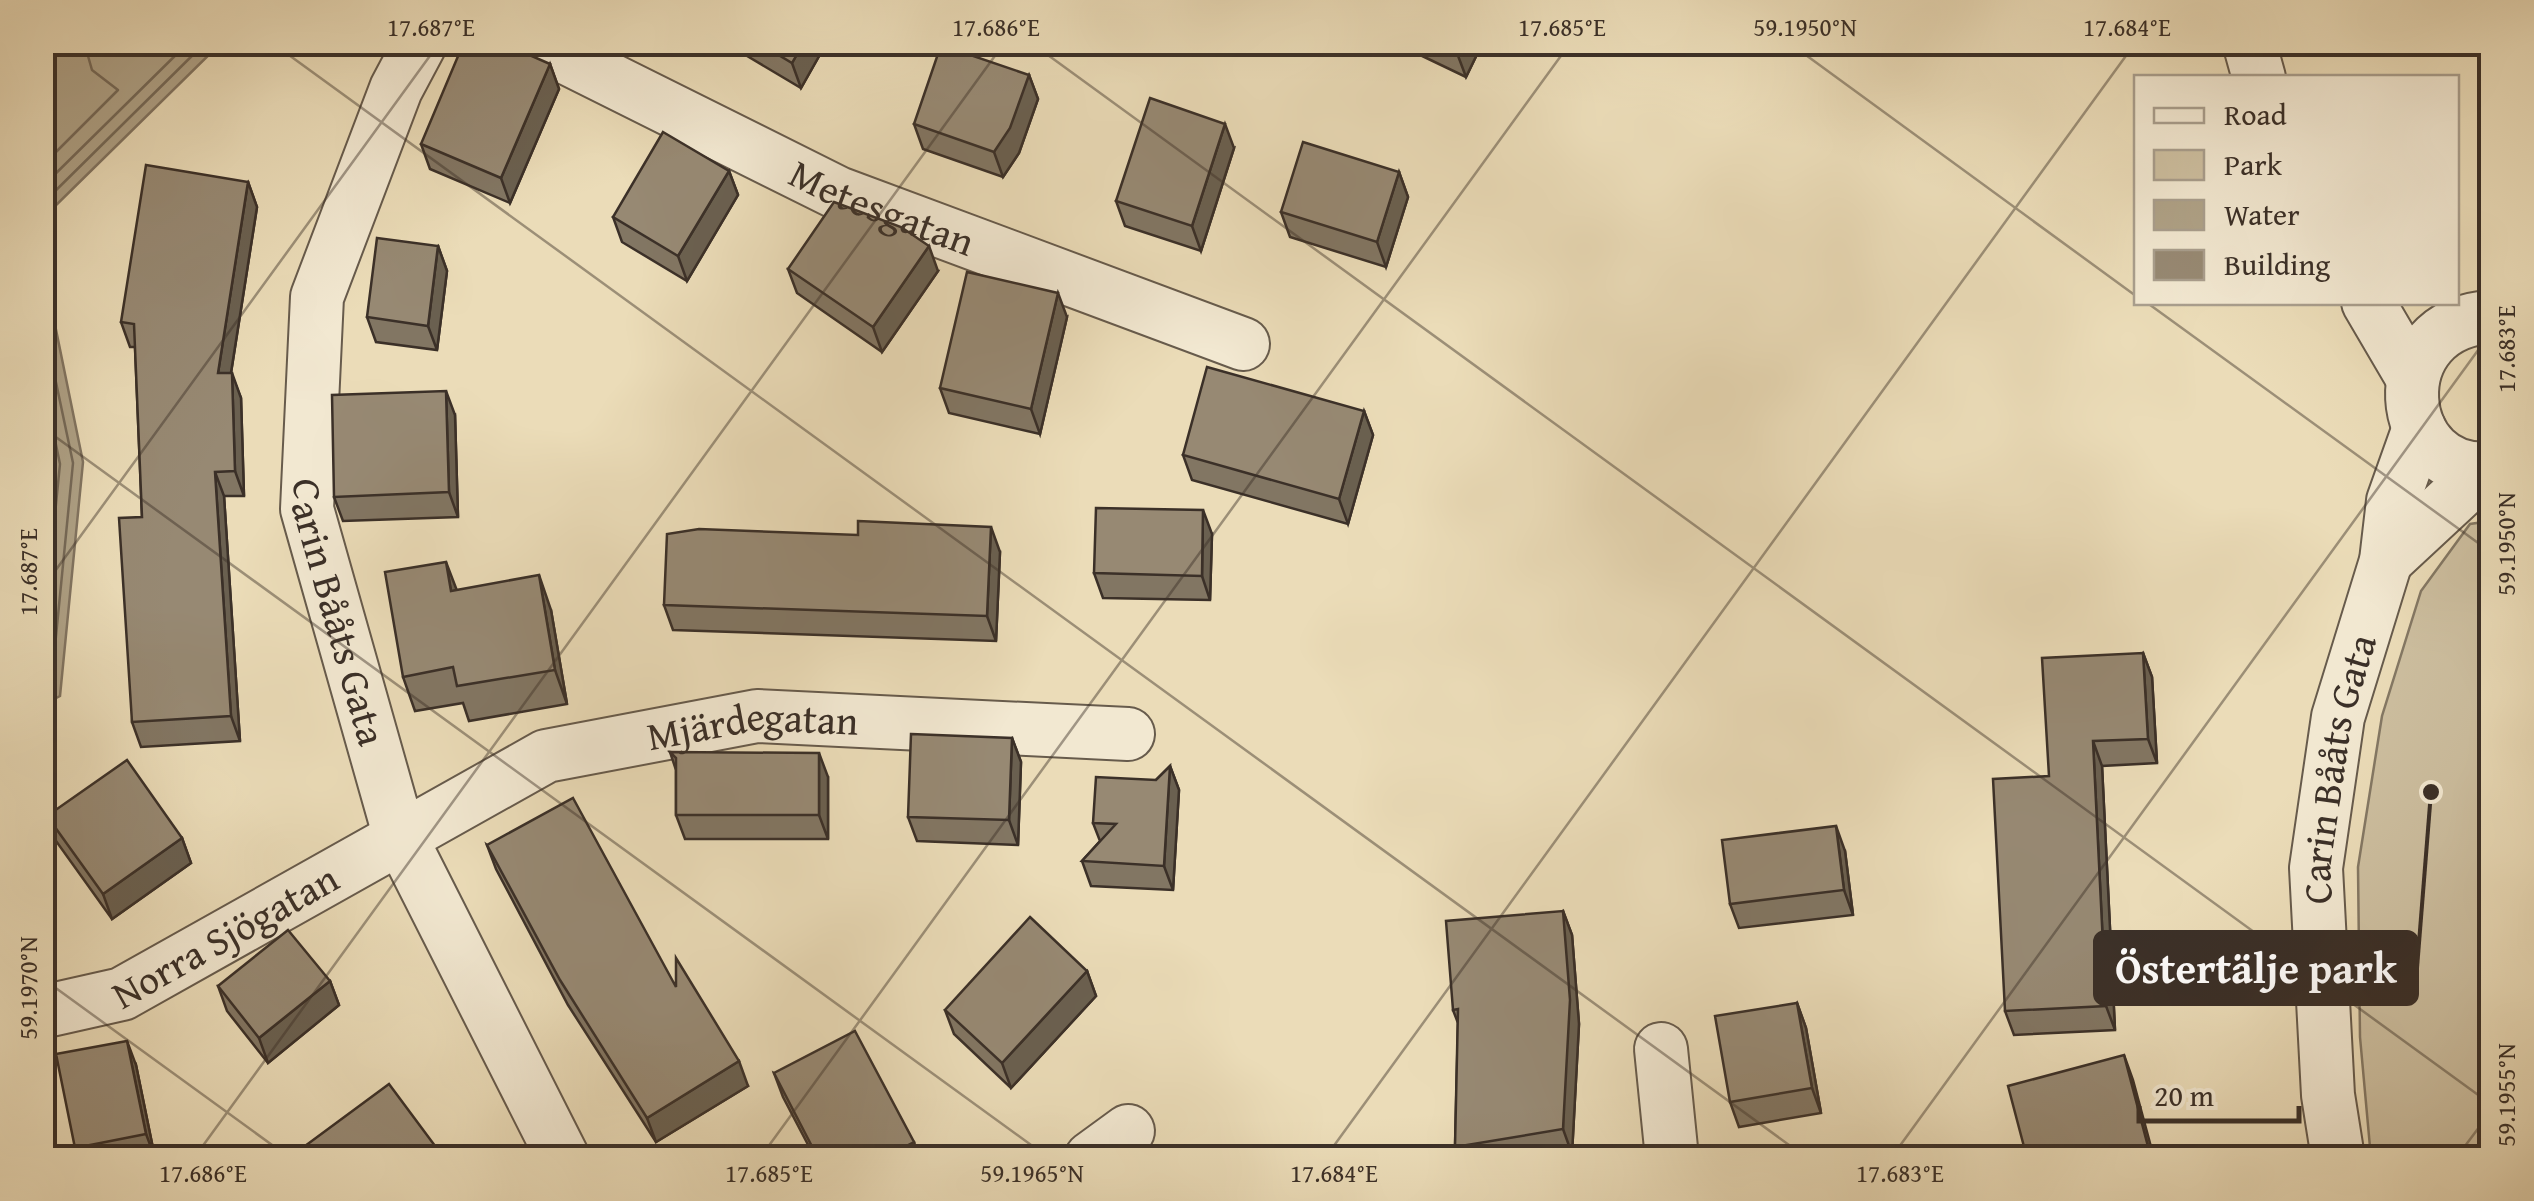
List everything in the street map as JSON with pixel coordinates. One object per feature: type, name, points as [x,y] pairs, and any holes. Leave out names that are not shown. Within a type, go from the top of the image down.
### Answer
[{"type":"street","name":"Carin Bååts Gata","points":[[421,42],[396,89],[317,298],[306,509],[399,834],[564,1158]]},
{"type":"street","name":"Metesgatan","points":[[535,42],[838,193],[1243,344]]},
{"type":"street","points":[[2249,42],[2258,75]]},
{"type":"street","points":[[2370,305],[2412,376]]},
{"type":"street","points":[[2471,312],[2433,338],[2412,376],[2410,403],[2419,428],[2446,458],[2488,469]]},
{"type":"street","name":"Carin Bååts Gata","points":[[2338,1158],[2328,1095],[2316,868],[2338,716],[2386,561],[2393,500],[2419,428]]},
{"type":"street","name":"Carin Bååts Gata","points":[[2386,561],[2488,469]]},
{"type":"street","name":"Mjärdegatan","points":[[399,834],[546,756],[757,716],[1128,734]]},
{"type":"street","name":"Norra Sjögatan","points":[[42,1012],[122,994],[399,834]]},
{"type":"street","points":[[1661,1049],[1672,1158]]},
{"type":"green space","points":[[2491,521],[2491,1158],[2371,1158],[2360,1037],[2358,867],[2382,716],[2421,591],[2470,524]]},
{"type":"water","points":[[43,42],[113,43],[124,48],[130,43],[221,43],[43,218]]},
{"type":"water","points":[[43,266],[83,462],[60,696],[43,705]]},
{"type":"building","points":[[464,42],[500,42],[550,64],[501,178],[421,144]]},
{"type":"building","points":[[757,42],[804,42],[792,63]]},
{"type":"building","points":[[1436,42],[1462,42],[1457,53]]},
{"type":"building","points":[[941,45],[1029,75],[1010,128],[994,152],[914,124]]},
{"type":"building","points":[[1150,98],[1225,124],[1192,226],[1116,201]]},
{"type":"building","points":[[663,132],[729,171],[678,256],[613,217]]},
{"type":"building","points":[[1303,142],[1399,172],[1377,242],[1281,212]]},
{"type":"building","points":[[146,165],[248,182],[218,373],[232,373],[235,471],[215,472],[231,716],[132,722],[119,518],[142,517],[134,324],[121,322]]},
{"type":"building","points":[[834,202],[901,227],[929,246],[873,327],[788,269]]},
{"type":"building","points":[[377,238],[438,246],[428,326],[367,317]]},
{"type":"building","points":[[967,272],[1058,293],[1031,409],[940,388]]},
{"type":"building","points":[[1207,367],[1364,411],[1339,499],[1183,455]]},
{"type":"building","points":[[446,391],[449,492],[334,497],[332,395]]},
{"type":"building","points":[[1096,508],[1203,510],[1202,576],[1094,573]]},
{"type":"building","points":[[858,521],[991,527],[987,616],[664,605],[667,534],[699,529],[858,535]]},
{"type":"building","points":[[446,562],[451,591],[539,575],[555,670],[457,686],[453,667],[403,677],[385,572]]},
{"type":"building","points":[[2143,653],[2148,739],[2093,741],[2106,1006],[2005,1011],[1993,779],[2049,776],[2042,658]]},
{"type":"building","points":[[911,734],[1012,738],[1009,820],[908,817]]},
{"type":"building","points":[[670,752],[819,753],[819,815],[676,815],[676,758]]},
{"type":"building","points":[[127,760],[182,838],[103,894],[47,816]]},
{"type":"building","points":[[1170,766],[1164,866],[1082,861],[1116,824],[1093,823],[1096,777],[1156,780]]},
{"type":"building","points":[[573,798],[676,987],[676,958],[739,1061],[647,1118],[560,980],[487,845]]},
{"type":"building","points":[[1836,826],[1844,890],[1730,904],[1722,840]]},
{"type":"building","points":[[1563,911],[1570,1000],[1563,1129],[1455,1147],[1458,1009],[1453,1010],[1446,921]]},
{"type":"building","points":[[1030,917],[1087,971],[1002,1063],[945,1010]]},
{"type":"building","points":[[288,930],[330,981],[259,1038],[218,986]]},
{"type":"building","points":[[1797,1003],[1812,1088],[1730,1102],[1715,1016]]},
{"type":"building","points":[[855,1031],[914,1142],[883,1158],[818,1158],[774,1073]]},
{"type":"building","points":[[127,1041],[146,1134],[75,1148],[56,1054]]},
{"type":"building","points":[[2124,1055],[2151,1158],[2027,1158],[2008,1086]]},
{"type":"building","points":[[389,1084],[444,1158],[314,1158],[305,1146]]},
{"type":"place","name":"Östertälje park","points":[[2431,792]]}]
